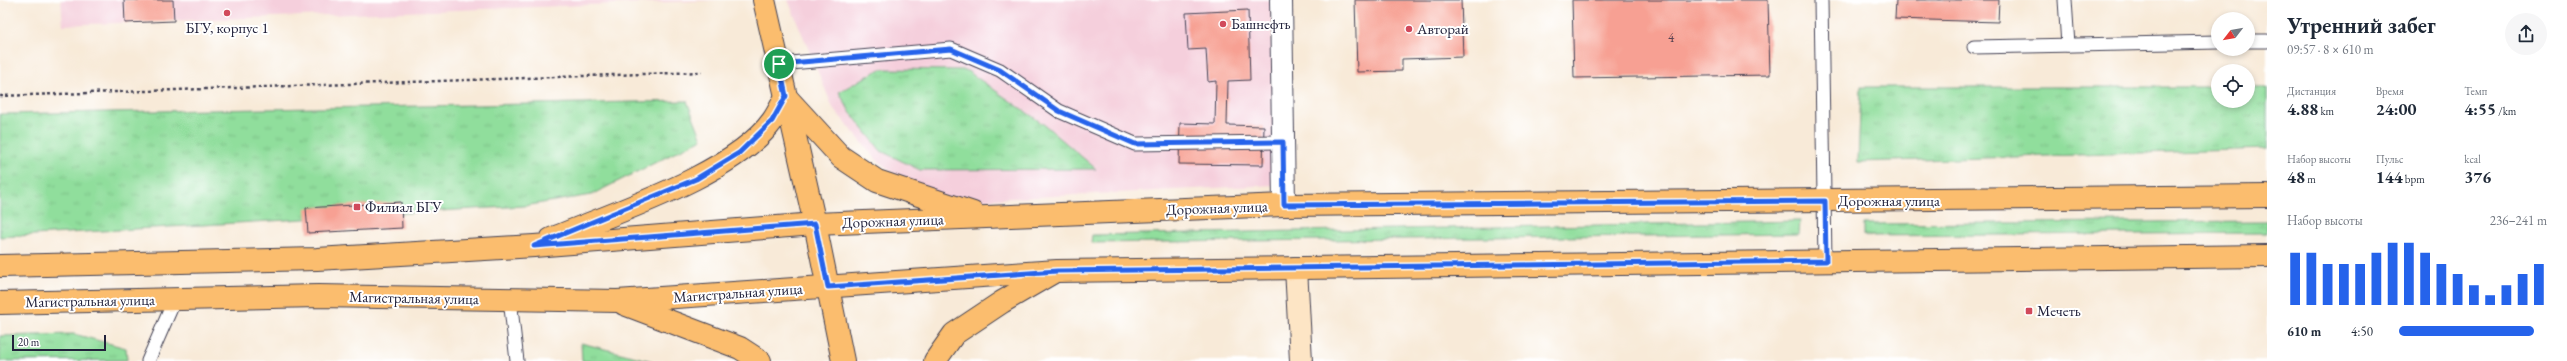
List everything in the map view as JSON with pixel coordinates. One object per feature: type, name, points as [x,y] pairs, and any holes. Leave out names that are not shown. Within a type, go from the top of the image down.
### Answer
[{"type":"main road","points":[[764,0],[815,224],[843,361]]},
{"type":"main road","points":[[786,96],[840,157],[877,181],[986,217]]},
{"type":"main road","points":[[534,246],[696,179],[739,153],[772,121],[786,96]]},
{"type":"main road","name":"Дорожная улица","points":[[815,224],[1284,205],[2267,196]]},
{"type":"main road","points":[[0,266],[317,259],[534,246],[815,224]]},
{"type":"main road","points":[[828,287],[1057,271],[2267,256]]},
{"type":"main road","points":[[1296,268],[1301,361]]},
{"type":"main road","points":[[935,361],[954,334],[1002,302],[1057,271]]},
{"type":"main road","name":"Магистральная улица","points":[[0,303],[318,296],[617,301],[828,287]]},
{"type":"main road","points":[[617,301],[740,348],[760,361]]},
{"type":"street","points":[[1281,0],[1284,205]]},
{"type":"lane","points":[[1821,0],[1826,261]]},
{"type":"lane","points":[[2065,0],[2068,45]]},
{"type":"lane","points":[[2255,41],[2267,41]]},
{"type":"lane","points":[[1974,47],[2211,42]]},
{"type":"lane","points":[[779,64],[951,49],[1000,70],[1059,111],[1135,144],[1283,142]]},
{"type":"lane","points":[[148,361],[175,299]]},
{"type":"lane","points":[[510,299],[517,361]]},
{"type":"path","points":[[0,96],[702,72]]},
{"type":"shaded area","name":"БГУ, корпус 1","points":[[61,0],[720,0],[63,25]]},
{"type":"shaded area","points":[[788,0],[1271,0],[1275,185],[955,201],[905,183],[876,159],[833,108]]},
{"type":"green space","points":[[880,69],[966,70],[1046,126],[1096,169],[920,170],[881,151],[850,112],[839,92]]},
{"type":"green space","points":[[1861,87],[2211,87],[2211,108],[2255,108],[2255,87],[2267,87],[2267,149],[1858,162]]},
{"type":"green space","points":[[687,101],[702,139],[591,195],[524,206],[0,237],[0,114]]},
{"type":"green space","points":[[1800,221],[1799,234],[1091,243],[1092,235]]},
{"type":"green space","points":[[2267,221],[2267,233],[1864,236],[1864,224]]},
{"type":"green space","points":[[74,334],[126,348],[127,360],[0,361],[0,336]]},
{"type":"green space","points":[[581,343],[652,361],[582,361]]},
{"type":"building","points":[[124,0],[173,0],[174,21],[125,23]]},
{"type":"building","name":"Авторай","points":[[1355,0],[1461,0],[1463,57],[1402,59],[1402,71],[1357,72]]},
{"type":"building","points":[[1572,0],[1768,0],[1770,75],[1574,78]]},
{"type":"building","points":[[1896,0],[1999,0],[1998,22],[1895,19]]},
{"type":"building","points":[[1248,10],[1250,80],[1228,81],[1227,125],[1264,126],[1263,165],[1179,164],[1180,123],[1215,124],[1216,81],[1208,82],[1206,49],[1188,50],[1186,13]]},
{"type":"building","points":[[401,202],[402,228],[308,233],[306,208]]},
{"type":"place","name":"БГУ, корпус 1","points":[[227,13]]},
{"type":"place","name":"Башнефть","points":[[1223,24]]},
{"type":"place","name":"Авторай","points":[[1409,29]]},
{"type":"place","name":"Филиал БГУ","points":[[357,207]]},
{"type":"place","name":"Мечеть","points":[[2029,311]]},
{"type":"route","points":[[951,49],[1000,70],[1059,111],[1135,144],[1283,142],[1284,205],[1825,201],[1826,261],[1057,271],[828,287],[815,224],[534,246],[696,179],[739,153],[772,121],[786,96],[779,64],[951,49]]}]
